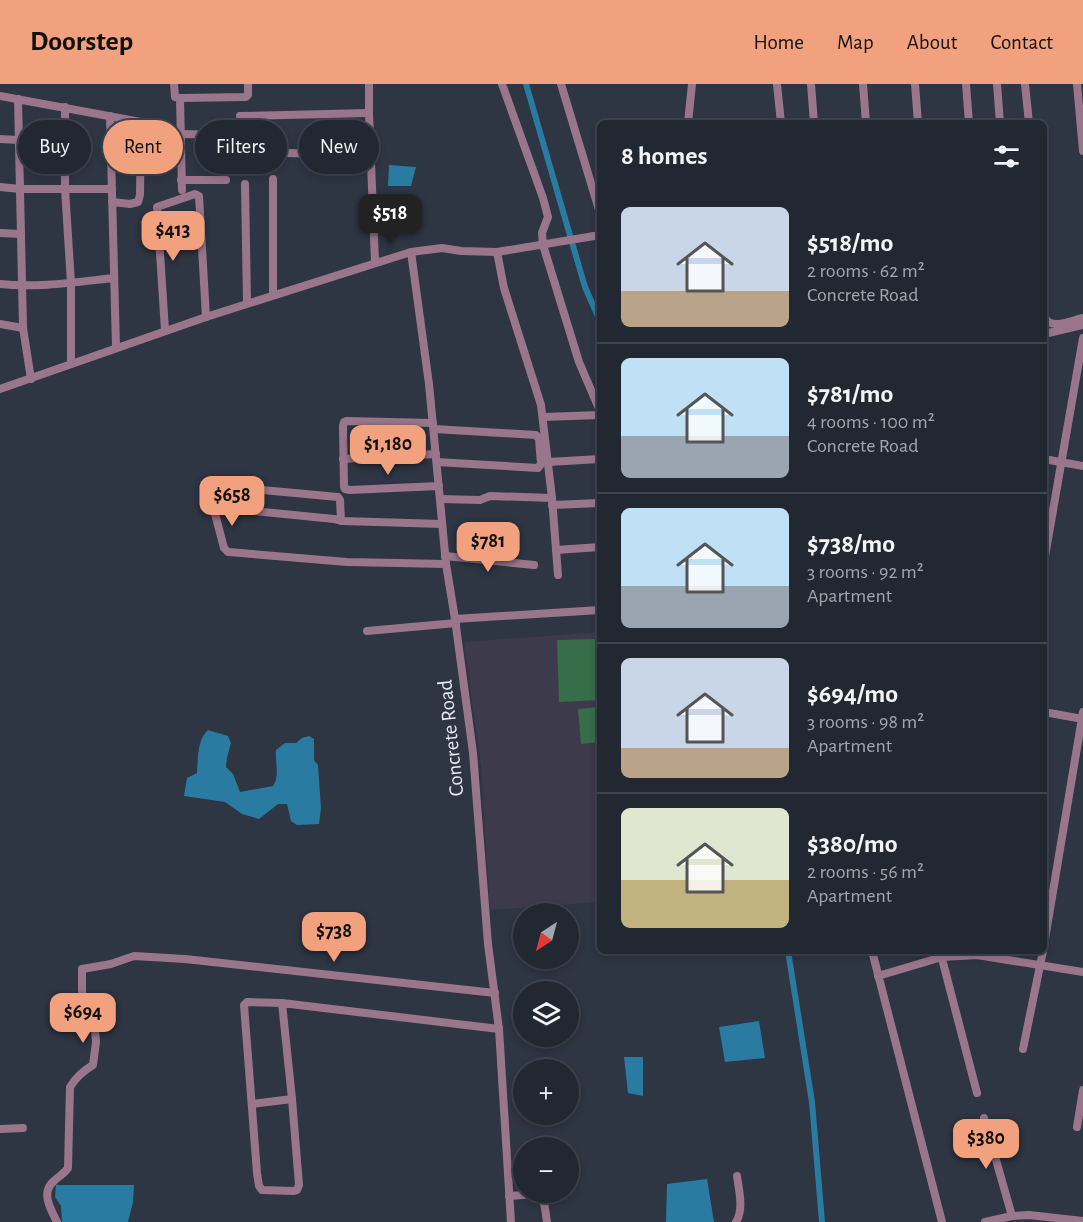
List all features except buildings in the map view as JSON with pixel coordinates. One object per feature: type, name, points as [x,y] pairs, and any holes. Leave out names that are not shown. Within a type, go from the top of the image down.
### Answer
[{"type":"street","points":[[174,84],[174,98],[246,98],[248,84]]},
{"type":"street","points":[[369,84],[369,120]]},
{"type":"street","points":[[502,84],[543,198],[548,217],[542,233],[579,362],[597,406]]},
{"type":"street","points":[[561,84],[597,203]]},
{"type":"street","points":[[688,120],[692,84]]},
{"type":"street","points":[[777,84],[781,120]]},
{"type":"street","points":[[811,84],[814,120]]},
{"type":"street","points":[[863,84],[866,120]]},
{"type":"street","points":[[915,84],[918,120]]},
{"type":"street","points":[[966,84],[969,120]]},
{"type":"street","points":[[997,84],[1000,120]]},
{"type":"street","points":[[1025,84],[1029,120]]},
{"type":"street","points":[[1077,84],[1083,151]]},
{"type":"street","points":[[0,96],[131,120]]},
{"type":"street","points":[[180,98],[181,120]]},
{"type":"street","points":[[18,99],[19,120]]},
{"type":"street","points":[[65,107],[65,189],[71,283],[71,363]]},
{"type":"street","points":[[240,116],[369,113]]},
{"type":"street","points":[[111,116],[116,347]]},
{"type":"street","points":[[0,140],[18,140]]},
{"type":"street","points":[[20,174],[23,328],[31,379]]},
{"type":"street","points":[[112,202],[130,204],[138,202],[140,174]]},
{"type":"street","points":[[181,174],[182,190]]},
{"type":"street","points":[[372,174],[375,262]]},
{"type":"street","points":[[273,179],[273,295]]},
{"type":"street","points":[[181,180],[226,180]]},
{"type":"street","points":[[245,184],[247,303]]},
{"type":"street","points":[[0,187],[112,189]]},
{"type":"street","points":[[165,330],[157,207],[195,194],[199,196],[206,317]]},
{"type":"street","points":[[0,232],[21,234]]},
{"type":"street","points":[[0,389],[165,330],[411,252],[442,248],[497,252],[597,236]]},
{"type":"street","name":"Concrete Road","points":[[411,252],[434,426],[446,560],[473,753],[488,944],[499,1029],[510,1222]]},
{"type":"street","points":[[497,252],[504,288],[538,393],[543,417],[558,575]]},
{"type":"street","points":[[0,284],[22,286],[114,278]]},
{"type":"street","points":[[1047,321],[1054,325],[1083,318]]},
{"type":"street","points":[[0,324],[23,328]]},
{"type":"street","points":[[1047,333],[1083,325]]},
{"type":"street","points":[[1047,544],[1083,338]]},
{"type":"street","points":[[543,417],[597,413]]},
{"type":"street","points":[[344,459],[436,458],[538,468],[541,464],[539,439],[536,435],[434,426],[344,422],[343,426],[344,488],[347,490],[439,486]]},
{"type":"street","points":[[548,462],[597,459]]},
{"type":"street","points":[[1047,460],[1083,466]]},
{"type":"street","points":[[341,521],[338,497],[241,488],[239,492],[243,510],[341,521],[442,524]]},
{"type":"street","points":[[440,499],[480,500],[490,496],[552,502],[597,503]]},
{"type":"street","points":[[240,500],[214,510],[224,548],[228,552],[347,562],[446,560],[534,565]]},
{"type":"street","points":[[556,550],[597,548]]},
{"type":"street","points":[[367,631],[456,621],[597,610]]},
{"type":"street","points":[[1047,712],[1083,717],[1047,927]]},
{"type":"street","points":[[873,954],[942,1222]]},
{"type":"street","points":[[878,975],[941,954],[977,1093]]},
{"type":"street","points":[[983,954],[1083,972]]},
{"type":"street","points":[[1023,1049],[1043,954]]},
{"type":"street","points":[[57,1222],[47,1200],[52,1182],[68,1168],[70,1087],[80,1073],[93,1065],[96,1042],[95,1030],[82,1008],[82,969],[111,964],[134,956],[185,959],[495,993]]},
{"type":"street","points":[[282,1003],[299,1185],[294,1191],[262,1190],[259,1186],[244,1005],[250,1001],[282,1003],[499,1029]]},
{"type":"street","points":[[1077,1127],[1083,1090]]},
{"type":"street","points":[[252,1104],[292,1099]]},
{"type":"street","points":[[984,1118],[1012,1216]]},
{"type":"street","points":[[0,1129],[23,1128]]},
{"type":"street","points":[[736,1222],[741,1209],[737,1176]]},
{"type":"street","points":[[508,1196],[537,1194],[543,1198],[547,1222]]},
{"type":"street","points":[[985,1222],[1012,1216],[1040,1216],[1083,1221]]},
{"type":"shaded area","points":[[597,632],[597,902],[513,903],[513,908],[490,910],[481,767],[464,642]]},
{"type":"green space","points":[[597,639],[597,700],[559,702],[557,640]]},
{"type":"green space","points":[[597,707],[597,742],[581,744],[578,709]]},
{"type":"water","points":[[389,165],[416,167],[411,186],[388,186]]},
{"type":"water","points":[[208,730],[228,736],[231,743],[226,767],[233,774],[240,792],[273,786],[277,774],[276,750],[285,743],[296,743],[302,738],[309,736],[314,739],[314,760],[318,765],[321,808],[319,824],[297,825],[291,821],[287,804],[278,804],[259,819],[242,814],[225,802],[184,796],[187,778],[197,773],[200,744]]},
{"type":"water","points":[[759,1021],[765,1058],[725,1062],[719,1027]]},
{"type":"water","points":[[624,1057],[643,1057],[643,1096],[628,1093]]},
{"type":"water","points":[[707,1179],[714,1222],[666,1222],[667,1184]]},
{"type":"water","points":[[56,1185],[134,1185],[128,1222],[62,1222],[61,1206],[55,1197]]},
{"type":"waterway","points":[[526,84],[585,287],[597,314]]},
{"type":"waterway","points":[[788,954],[812,1102],[822,1222]]}]
